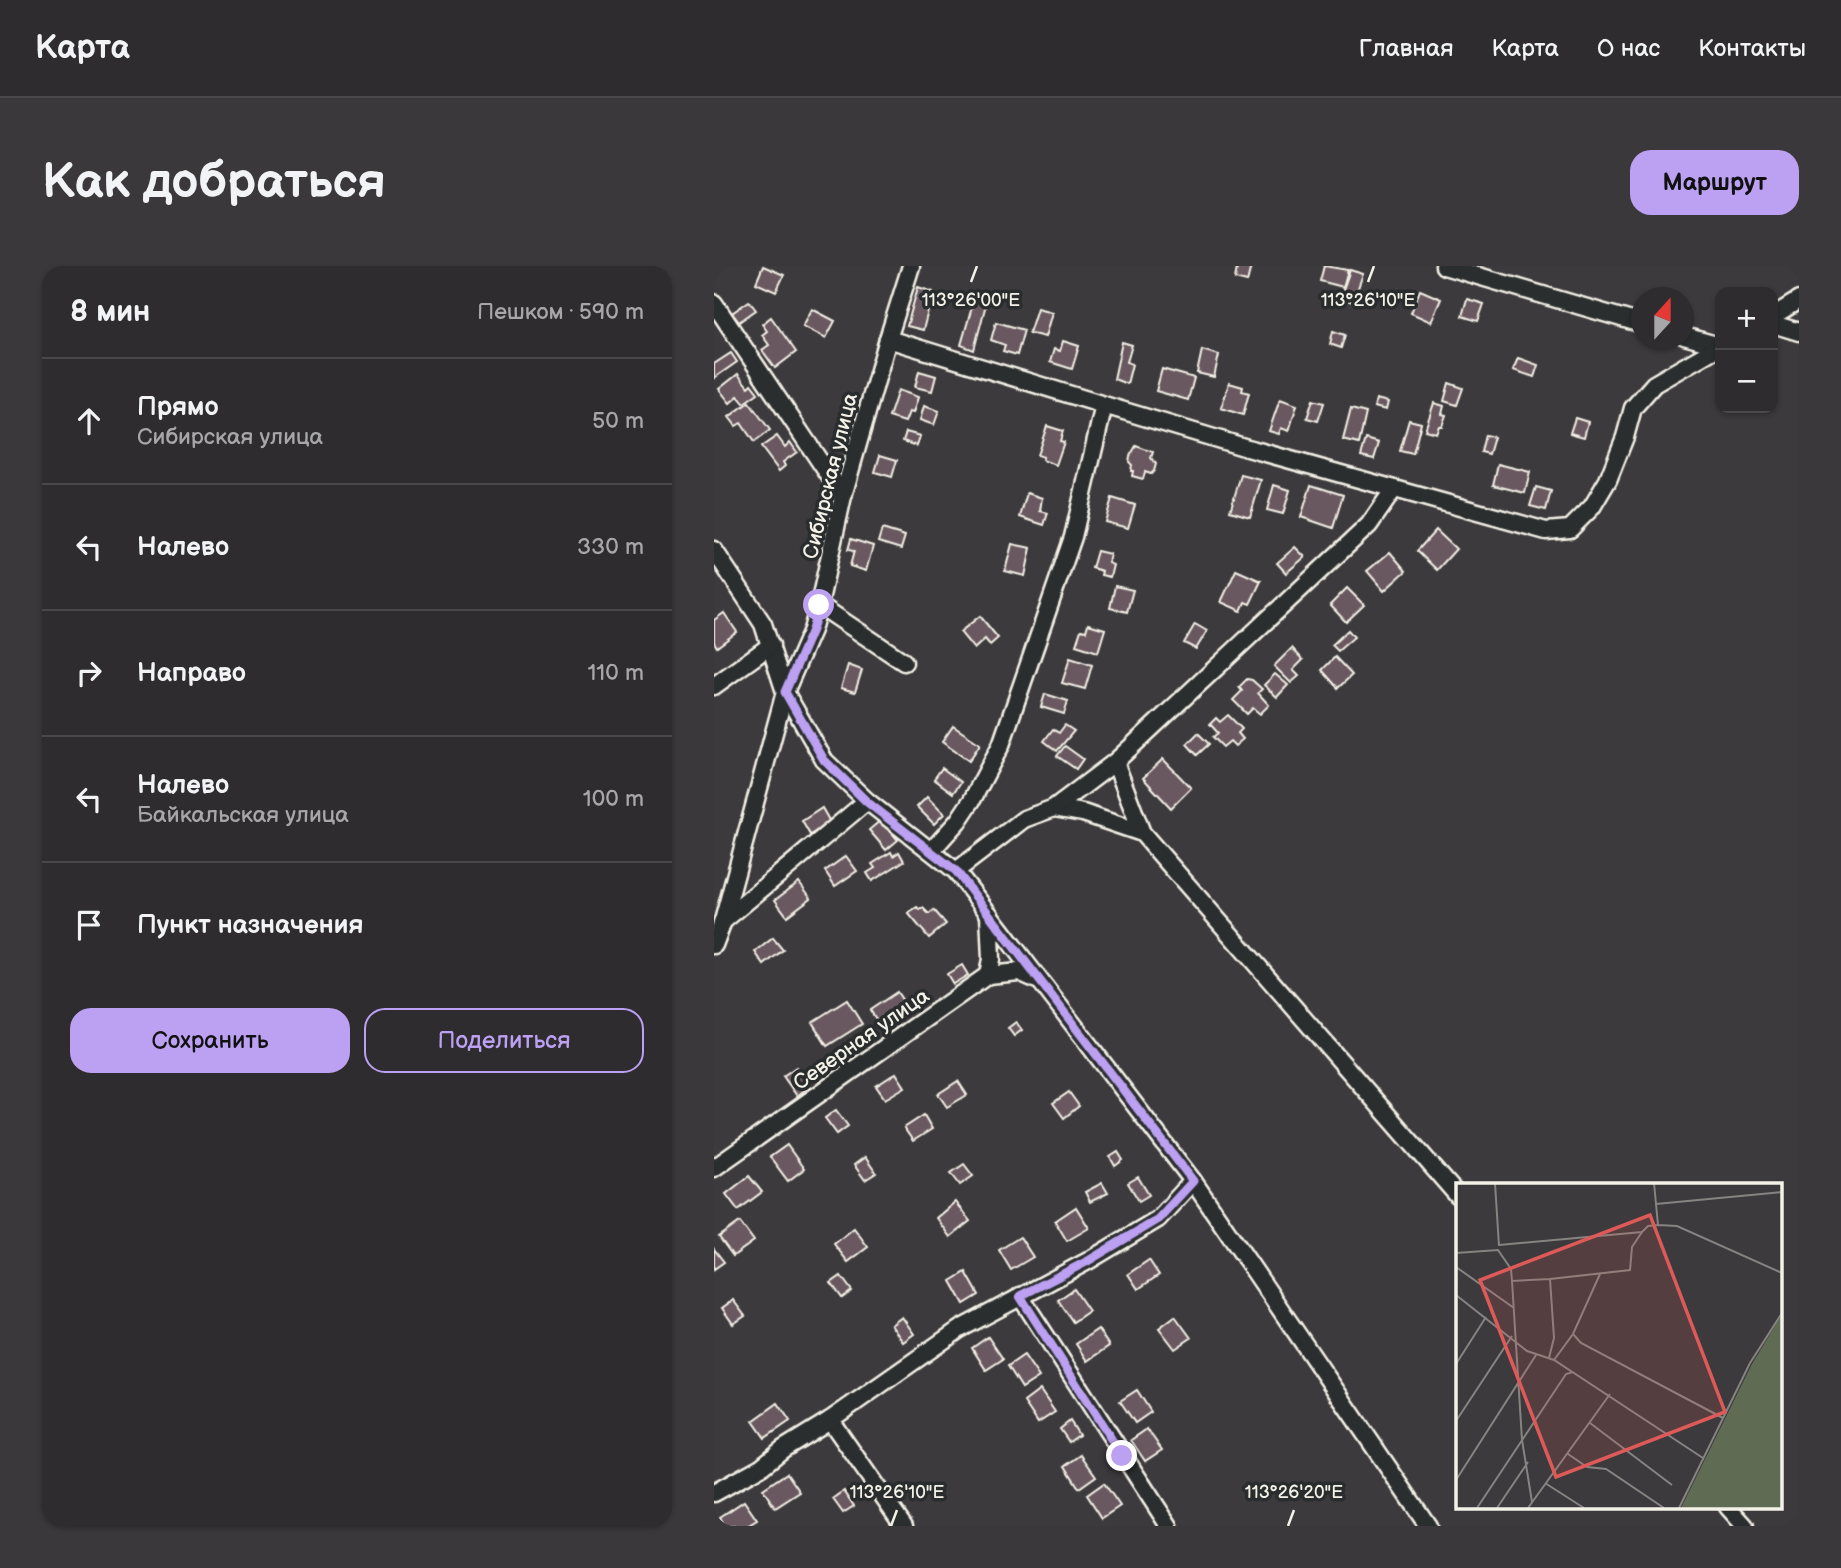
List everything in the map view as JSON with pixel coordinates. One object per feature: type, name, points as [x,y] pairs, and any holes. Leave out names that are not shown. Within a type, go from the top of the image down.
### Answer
[{"type":"street","name":"Сибирская улица","points":[[714,945],[785,692],[812,630],[844,496],[911,266]]},
{"type":"street","points":[[1444,266],[1631,321]]},
{"type":"street","points":[[1778,313],[1799,300]]},
{"type":"street","points":[[714,303],[844,496]]},
{"type":"street","points":[[1778,326],[1799,332]]},
{"type":"street","points":[[888,338],[1104,405],[1546,531],[1570,528],[1592,507],[1608,480],[1633,408],[1654,384],[1715,349]]},
{"type":"street","points":[[1694,339],[1715,345]]},
{"type":"street","points":[[932,850],[958,821],[972,800],[1005,736],[1073,537],[1104,405]]},
{"type":"street","points":[[956,871],[1024,819],[1054,808],[1115,762],[1369,525],[1394,489]]},
{"type":"street","points":[[714,550],[763,624],[785,692],[824,760],[867,802],[956,871],[1193,1181],[1428,1526]]},
{"type":"street","points":[[819,605],[904,663]]},
{"type":"street","points":[[714,686],[771,645]]},
{"type":"street","points":[[1115,762],[1142,833],[1456,1194]]},
{"type":"street","points":[[718,924],[867,802]]},
{"type":"street","points":[[1054,808],[1083,813],[1142,833]]},
{"type":"street","points":[[989,914],[991,959],[988,975],[1019,972],[1041,982]]},
{"type":"street","name":"Северная улица","points":[[714,1168],[988,975]]},
{"type":"street","points":[[714,1493],[761,1467],[783,1449],[830,1420],[960,1329],[1088,1261],[1158,1219],[1193,1181]]},
{"type":"street","points":[[1020,1296],[1169,1526]]},
{"type":"street","points":[[830,1420],[904,1526]]},
{"type":"street","points":[[1729,1508],[1745,1526]]},
{"type":"building","points":[[763,266],[784,275],[776,292],[756,283]]},
{"type":"building","points":[[1232,266],[1251,266],[1247,282],[1235,279],[1237,268]]},
{"type":"building","points":[[1324,266],[1348,270],[1343,287],[1320,281]]},
{"type":"building","points":[[1350,270],[1363,274],[1353,302],[1340,298]]},
{"type":"building","points":[[918,287],[933,292],[923,330],[907,326]]},
{"type":"building","points":[[1420,290],[1441,299],[1431,322],[1411,313]]},
{"type":"building","points":[[1467,299],[1484,304],[1478,321],[1462,316]]},
{"type":"building","points":[[974,300],[986,304],[974,350],[961,345]]},
{"type":"building","points":[[749,301],[756,310],[739,322],[732,313]]},
{"type":"building","points":[[1037,308],[1052,312],[1045,337],[1029,333]]},
{"type":"building","points":[[812,309],[835,321],[826,338],[803,326]]},
{"type":"building","points":[[771,317],[796,352],[775,368],[762,350],[769,345],[762,335],[767,331],[762,324]]},
{"type":"building","points":[[996,322],[1024,330],[1017,355],[1003,351],[1005,345],[991,340]]},
{"type":"building","points":[[1333,331],[1345,335],[1341,348],[1330,344]]},
{"type":"building","points":[[1063,341],[1079,346],[1072,369],[1050,362],[1054,349],[1060,351]]},
{"type":"building","points":[[1122,342],[1132,345],[1127,362],[1132,364],[1127,384],[1114,379]]},
{"type":"building","points":[[1202,350],[1219,355],[1214,377],[1197,373]]},
{"type":"building","points":[[731,353],[737,362],[714,378],[714,364]]},
{"type":"building","points":[[1518,358],[1538,365],[1534,377],[1513,370]]},
{"type":"building","points":[[1162,369],[1194,378],[1188,400],[1156,391]]},
{"type":"building","points":[[919,371],[936,376],[932,391],[915,387]]},
{"type":"building","points":[[738,374],[748,387],[751,384],[758,393],[744,403],[738,396],[730,403],[719,389]]},
{"type":"building","points":[[1229,383],[1243,387],[1242,391],[1249,393],[1243,415],[1221,408]]},
{"type":"building","points":[[1449,383],[1463,388],[1457,405],[1444,401]]},
{"type":"building","points":[[898,390],[918,397],[913,413],[909,412],[905,422],[889,417]]},
{"type":"building","points":[[1280,399],[1297,405],[1289,431],[1281,428],[1279,434],[1269,431]]},
{"type":"building","points":[[1376,399],[1388,402],[1386,410],[1374,407]]},
{"type":"building","points":[[1313,400],[1324,403],[1318,421],[1307,418]]},
{"type":"building","points":[[749,402],[770,430],[754,442],[741,423],[736,426],[729,417]]},
{"type":"building","points":[[1434,403],[1444,406],[1442,414],[1446,415],[1436,433],[1425,430]]},
{"type":"building","points":[[924,406],[939,411],[934,425],[920,420]]},
{"type":"building","points":[[1351,409],[1366,413],[1359,444],[1343,440]]},
{"type":"building","points":[[1575,418],[1588,422],[1584,437],[1570,433]]},
{"type":"building","points":[[1409,420],[1421,423],[1413,454],[1400,451]]},
{"type":"building","points":[[1047,426],[1063,431],[1060,441],[1064,442],[1056,465],[1037,455]]},
{"type":"building","points":[[906,432],[920,436],[917,446],[903,441]]},
{"type":"building","points":[[1485,435],[1494,437],[1489,454],[1481,452]]},
{"type":"building","points":[[777,436],[785,447],[790,442],[797,452],[783,462],[785,466],[779,471],[761,447]]},
{"type":"building","points":[[1366,439],[1379,443],[1374,459],[1361,456]]},
{"type":"building","points":[[1136,446],[1153,452],[1151,458],[1156,464],[1151,474],[1145,472],[1143,479],[1132,476],[1132,465],[1129,462]]},
{"type":"building","points":[[880,455],[897,460],[892,477],[875,472]]},
{"type":"building","points":[[1498,464],[1530,472],[1525,493],[1493,485]]},
{"type":"building","points":[[1241,475],[1261,480],[1250,517],[1230,511]]},
{"type":"building","points":[[1274,485],[1290,490],[1283,514],[1267,510]]},
{"type":"building","points":[[1311,485],[1343,495],[1333,528],[1301,517]]},
{"type":"building","points":[[1536,487],[1551,491],[1546,510],[1530,506]]},
{"type":"building","points":[[1027,493],[1042,498],[1040,511],[1048,513],[1044,525],[1020,517]]},
{"type":"building","points":[[1112,498],[1135,505],[1128,528],[1105,522]]},
{"type":"building","points":[[882,529],[905,536],[901,549],[878,542]]},
{"type":"building","points":[[1436,530],[1456,549],[1437,570],[1417,551]]},
{"type":"building","points":[[851,539],[873,546],[866,571],[850,566],[854,551],[848,550]]},
{"type":"building","points":[[1012,544],[1031,548],[1025,576],[1005,571]]},
{"type":"building","points":[[1295,547],[1305,557],[1286,573],[1277,563]]},
{"type":"building","points":[[1097,551],[1110,554],[1108,563],[1113,565],[1110,577],[1101,575],[1102,571],[1092,568]]},
{"type":"building","points":[[1390,552],[1406,571],[1384,591],[1367,571]]},
{"type":"building","points":[[1236,570],[1261,581],[1250,604],[1245,602],[1241,611],[1221,602]]},
{"type":"building","points":[[1115,586],[1133,590],[1127,612],[1110,608]]},
{"type":"building","points":[[1347,588],[1364,605],[1346,622],[1330,605]]},
{"type":"building","points":[[724,613],[737,632],[717,647],[714,642],[714,620]]},
{"type":"building","points":[[980,616],[998,638],[990,645],[985,639],[974,649],[960,632]]},
{"type":"building","points":[[1088,624],[1105,629],[1098,652],[1076,645],[1081,630],[1086,631]]},
{"type":"building","points":[[1195,624],[1207,631],[1196,649],[1184,643]]},
{"type":"building","points":[[1348,630],[1354,637],[1338,651],[1332,645]]},
{"type":"building","points":[[1292,648],[1303,660],[1293,670],[1299,676],[1291,683],[1274,666]]},
{"type":"building","points":[[1335,657],[1352,675],[1338,688],[1322,670]]},
{"type":"building","points":[[1070,658],[1092,665],[1085,689],[1062,683]]},
{"type":"building","points":[[848,665],[862,670],[855,692],[841,688]]},
{"type":"building","points":[[1275,674],[1288,685],[1277,697],[1264,685]]},
{"type":"building","points":[[1247,679],[1262,689],[1258,693],[1269,705],[1260,714],[1253,708],[1247,714],[1233,700],[1242,691],[1239,687]]},
{"type":"building","points":[[1045,694],[1068,701],[1064,714],[1041,707]]},
{"type":"building","points":[[1228,715],[1242,729],[1238,733],[1243,739],[1235,746],[1230,741],[1223,747],[1213,737],[1218,733],[1210,724],[1216,718],[1220,722]]},
{"type":"building","points":[[1065,725],[1074,731],[1057,751],[1044,741],[1053,729],[1059,733]]},
{"type":"building","points":[[953,726],[980,744],[969,761],[942,742]]},
{"type":"building","points":[[1198,733],[1209,744],[1197,755],[1187,744]]},
{"type":"building","points":[[1065,746],[1083,759],[1076,769],[1057,756]]},
{"type":"building","points":[[1163,759],[1191,788],[1171,808],[1143,778]]},
{"type":"building","points":[[942,768],[961,782],[953,793],[934,779]]},
{"type":"building","points":[[927,797],[944,814],[934,824],[917,807]]},
{"type":"building","points":[[822,808],[830,822],[810,835],[802,821]]},
{"type":"building","points":[[881,820],[898,840],[886,850],[869,830]]},
{"type":"building","points":[[891,852],[893,856],[899,852],[904,861],[872,881],[867,873],[875,868],[872,864]]},
{"type":"building","points":[[846,856],[857,871],[835,886],[825,871]]},
{"type":"building","points":[[799,882],[811,898],[787,916],[775,900]]},
{"type":"building","points":[[917,907],[920,910],[923,908],[929,914],[934,910],[946,924],[929,938],[908,913]]},
{"type":"building","points":[[773,938],[783,950],[764,965],[755,952]]},
{"type":"building","points":[[962,965],[968,975],[953,984],[947,974]]},
{"type":"building","points":[[897,992],[909,1010],[882,1028],[870,1010]]},
{"type":"building","points":[[847,1000],[862,1024],[827,1046],[812,1022]]},
{"type":"building","points":[[1016,1022],[1022,1030],[1014,1036],[1008,1028]]},
{"type":"building","points":[[796,1067],[810,1086],[797,1096],[783,1076]]},
{"type":"building","points":[[896,1073],[905,1087],[885,1099],[876,1086]]},
{"type":"building","points":[[958,1081],[967,1095],[947,1107],[938,1094]]},
{"type":"building","points":[[1069,1092],[1079,1106],[1064,1118],[1053,1103]]},
{"type":"building","points":[[836,1110],[848,1126],[837,1134],[825,1118]]},
{"type":"building","points":[[924,1115],[932,1129],[913,1141],[904,1128]]},
{"type":"building","points":[[787,1145],[804,1169],[788,1181],[770,1157]]},
{"type":"building","points":[[1118,1152],[1123,1160],[1115,1166],[1110,1157]]},
{"type":"building","points":[[865,1157],[876,1173],[865,1180],[854,1165]]},
{"type":"building","points":[[964,1164],[973,1176],[960,1185],[951,1173]]},
{"type":"building","points":[[749,1176],[762,1192],[738,1210],[726,1194]]},
{"type":"building","points":[[1138,1177],[1149,1195],[1139,1201],[1128,1183]]},
{"type":"building","points":[[1102,1183],[1108,1193],[1090,1202],[1085,1192]]},
{"type":"building","points":[[955,1202],[970,1221],[950,1237],[936,1218]]},
{"type":"building","points":[[1076,1207],[1089,1228],[1067,1241],[1055,1221]]},
{"type":"building","points":[[740,1222],[754,1241],[733,1256],[719,1237]]},
{"type":"building","points":[[854,1228],[868,1247],[848,1262],[834,1244]]},
{"type":"building","points":[[1020,1237],[1033,1257],[1011,1270],[999,1250]]},
{"type":"building","points":[[714,1249],[724,1262],[714,1269]]},
{"type":"building","points":[[1149,1260],[1159,1275],[1138,1289],[1128,1274]]},
{"type":"building","points":[[966,1272],[979,1295],[964,1304],[951,1281]]},
{"type":"building","points":[[841,1276],[852,1291],[842,1298],[831,1283]]},
{"type":"building","points":[[1074,1289],[1089,1311],[1073,1322],[1058,1300]]},
{"type":"building","points":[[733,1300],[745,1316],[733,1324],[722,1308]]},
{"type":"building","points":[[1175,1316],[1191,1338],[1175,1349],[1159,1328]]},
{"type":"building","points":[[902,1317],[914,1334],[903,1342],[891,1325]]},
{"type":"building","points":[[1098,1329],[1109,1346],[1087,1361],[1076,1344]]},
{"type":"building","points":[[988,1337],[1003,1359],[986,1370],[972,1348]]},
{"type":"building","points":[[1024,1355],[1039,1377],[1022,1388],[1008,1366]]},
{"type":"building","points":[[1040,1390],[1055,1412],[1038,1423],[1024,1402]]},
{"type":"building","points":[[1137,1390],[1151,1412],[1135,1423],[1120,1401]]},
{"type":"building","points":[[778,1403],[790,1421],[765,1438],[753,1421]]},
{"type":"building","points":[[1070,1421],[1079,1435],[1069,1442],[1060,1429]]},
{"type":"building","points":[[1147,1429],[1162,1450],[1145,1461],[1131,1440]]},
{"type":"building","points":[[1081,1455],[1096,1476],[1079,1488],[1065,1466]]},
{"type":"building","points":[[787,1473],[800,1492],[775,1508],[763,1489]]},
{"type":"building","points":[[1104,1483],[1120,1506],[1102,1518],[1087,1495]]},
{"type":"building","points":[[844,1491],[854,1506],[843,1513],[833,1499]]},
{"type":"building","points":[[744,1501],[757,1520],[747,1526],[725,1526],[720,1517]]},
{"type":"route","points":[[819,605],[812,630],[785,692],[824,760],[867,802],[956,871],[1193,1181],[1158,1219],[1088,1261],[1020,1296],[1122,1456]]}]
